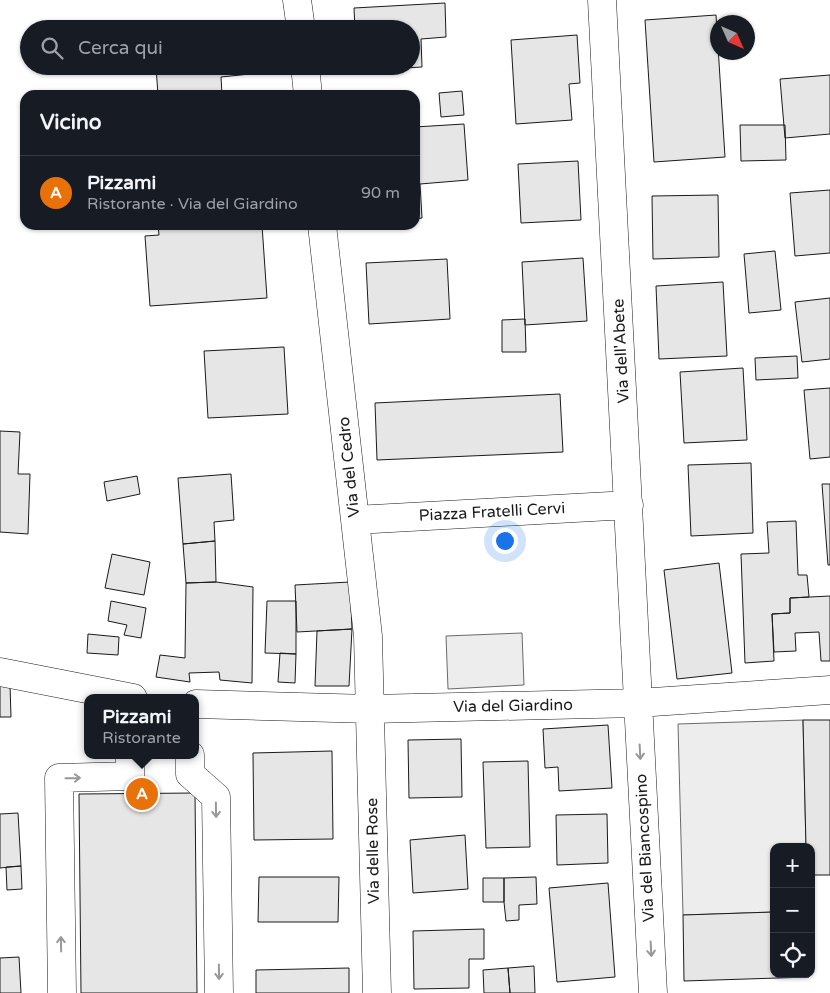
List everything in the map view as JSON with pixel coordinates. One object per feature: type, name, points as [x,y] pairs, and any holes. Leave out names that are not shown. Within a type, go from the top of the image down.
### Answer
[{"type":"street","points":[[298,0],[300,20]]},
{"type":"street","name":"Via dell'Abete","points":[[602,0],[638,703]]},
{"type":"street","points":[[306,75],[307,90]]},
{"type":"street","name":"Via del Cedro","points":[[323,230],[368,636],[370,709]]},
{"type":"street","name":"Piazza Fratelli Cervi","points":[[355,520],[629,505]]},
{"type":"street","points":[[0,672],[114,694]]},
{"type":"street","name":"Via del Giardino","points":[[199,704],[370,709],[638,703],[830,690]]},
{"type":"street","name":"Via del Biancospino","points":[[638,703],[653,993]]},
{"type":"street","name":"Via delle Rose","points":[[370,709],[377,993]]},
{"type":"street","points":[[62,993],[59,778],[130,776],[130,759]]},
{"type":"street","points":[[190,759],[190,774],[216,797],[219,993]]},
{"type":"shaded area","points":[[522,633],[524,685],[448,689],[446,636]]},
{"type":"shaded area","points":[[803,720],[806,843],[770,843],[770,912],[683,915],[678,724]]},
{"type":"building","points":[[445,3],[446,37],[421,39],[422,67],[420,67],[420,20],[355,20],[354,8]]},
{"type":"building","points":[[710,15],[710,60],[719,60],[725,157],[654,162],[645,20]]},
{"type":"building","points":[[577,35],[580,83],[569,84],[572,120],[516,124],[511,40]]},
{"type":"building","points":[[157,75],[240,75],[221,77],[222,90],[158,90]]},
{"type":"building","points":[[830,75],[830,134],[785,138],[780,79]]},
{"type":"building","points":[[462,91],[464,115],[441,117],[439,93]]},
{"type":"building","points":[[464,124],[468,180],[420,184],[420,127]]},
{"type":"building","points":[[740,125],[785,125],[786,160],[741,161]]},
{"type":"building","points":[[578,161],[581,220],[521,223],[518,164]]},
{"type":"building","points":[[420,184],[422,218],[420,218]]},
{"type":"building","points":[[830,190],[830,253],[795,256],[790,193]]},
{"type":"building","points":[[718,195],[719,257],[653,259],[652,196]]},
{"type":"building","points":[[158,230],[262,230],[267,298],[150,306],[145,236],[159,235]]},
{"type":"building","points":[[775,251],[781,310],[749,313],[744,254]]},
{"type":"building","points":[[583,258],[587,321],[525,325],[522,262]]},
{"type":"building","points":[[447,259],[450,319],[369,324],[366,263]]},
{"type":"building","points":[[723,282],[727,356],[659,359],[656,286]]},
{"type":"building","points":[[830,298],[830,359],[802,362],[795,302]]},
{"type":"building","points":[[525,319],[526,352],[502,352],[502,320]]},
{"type":"building","points":[[284,347],[288,414],[208,418],[204,351]]},
{"type":"building","points":[[797,356],[798,378],[756,380],[755,358]]},
{"type":"building","points":[[743,368],[747,440],[684,443],[680,372]]},
{"type":"building","points":[[830,388],[830,457],[810,459],[804,390]]},
{"type":"building","points":[[560,394],[563,452],[377,460],[375,403]]},
{"type":"building","points":[[0,431],[20,432],[18,474],[30,474],[28,534],[0,532]]},
{"type":"building","points":[[751,463],[753,533],[691,536],[688,465]]},
{"type":"building","points":[[231,474],[234,520],[214,522],[215,541],[183,544],[178,478]]},
{"type":"building","points":[[137,476],[140,494],[107,501],[104,482]]},
{"type":"building","points":[[822,484],[830,484],[830,565],[828,565]]},
{"type":"building","points":[[796,521],[798,575],[807,575],[809,597],[790,598],[790,613],[772,614],[774,661],[745,663],[741,554],[769,553],[767,522]]},
{"type":"building","points":[[215,541],[216,582],[186,583],[183,544]]},
{"type":"building","points":[[112,554],[150,562],[144,595],[105,588]]},
{"type":"building","points":[[719,563],[732,673],[677,679],[664,570]]},
{"type":"building","points":[[216,582],[253,587],[252,683],[220,680],[219,672],[189,673],[190,682],[156,677],[160,655],[185,658],[186,583]]},
{"type":"building","points":[[350,582],[352,629],[297,632],[295,585]]},
{"type":"building","points":[[830,596],[830,661],[821,661],[819,632],[795,633],[796,651],[774,652],[772,614],[790,613],[790,598]]},
{"type":"building","points":[[111,601],[146,608],[141,638],[124,635],[127,625],[108,621]]},
{"type":"building","points":[[267,601],[296,601],[296,654],[265,653]]},
{"type":"building","points":[[352,629],[349,686],[315,686],[317,631]]},
{"type":"building","points":[[88,634],[119,637],[118,655],[87,653]]},
{"type":"building","points":[[280,653],[296,654],[295,683],[278,682]]},
{"type":"building","points":[[0,685],[10,685],[11,717],[0,717]]},
{"type":"building","points":[[803,720],[830,720],[830,875],[815,875],[815,843],[806,843]]},
{"type":"building","points":[[608,725],[612,788],[559,791],[558,767],[545,768],[543,729]]},
{"type":"building","points":[[461,739],[462,797],[409,798],[408,740]]},
{"type":"building","points":[[332,751],[333,839],[254,840],[253,753]]},
{"type":"building","points":[[528,761],[530,847],[486,848],[483,762]]},
{"type":"building","points":[[195,793],[197,993],[81,993],[79,794]]},
{"type":"building","points":[[18,813],[21,866],[0,868],[0,814]]},
{"type":"building","points":[[607,814],[608,863],[557,865],[556,815]]},
{"type":"building","points":[[465,835],[468,889],[413,893],[410,840]]},
{"type":"building","points":[[21,866],[22,889],[7,890],[6,867]]},
{"type":"building","points":[[259,877],[339,877],[338,922],[258,922]]},
{"type":"building","points":[[536,877],[537,904],[519,905],[519,920],[506,921],[504,878]]},
{"type":"building","points":[[483,878],[504,878],[504,902],[483,902]]},
{"type":"building","points":[[608,883],[615,977],[557,982],[549,888]]},
{"type":"building","points":[[770,912],[770,978],[778,978],[684,981],[683,915]]},
{"type":"building","points":[[484,929],[484,959],[469,959],[469,988],[414,989],[413,931]]},
{"type":"building","points":[[19,957],[21,993],[0,993],[0,958]]},
{"type":"building","points":[[534,966],[535,993],[510,993],[508,968]]},
{"type":"building","points":[[349,968],[349,993],[256,993],[256,970]]},
{"type":"building","points":[[508,968],[510,993],[484,993],[483,970]]},
{"type":"place","name":"Pizzami","points":[[142,794]]}]
